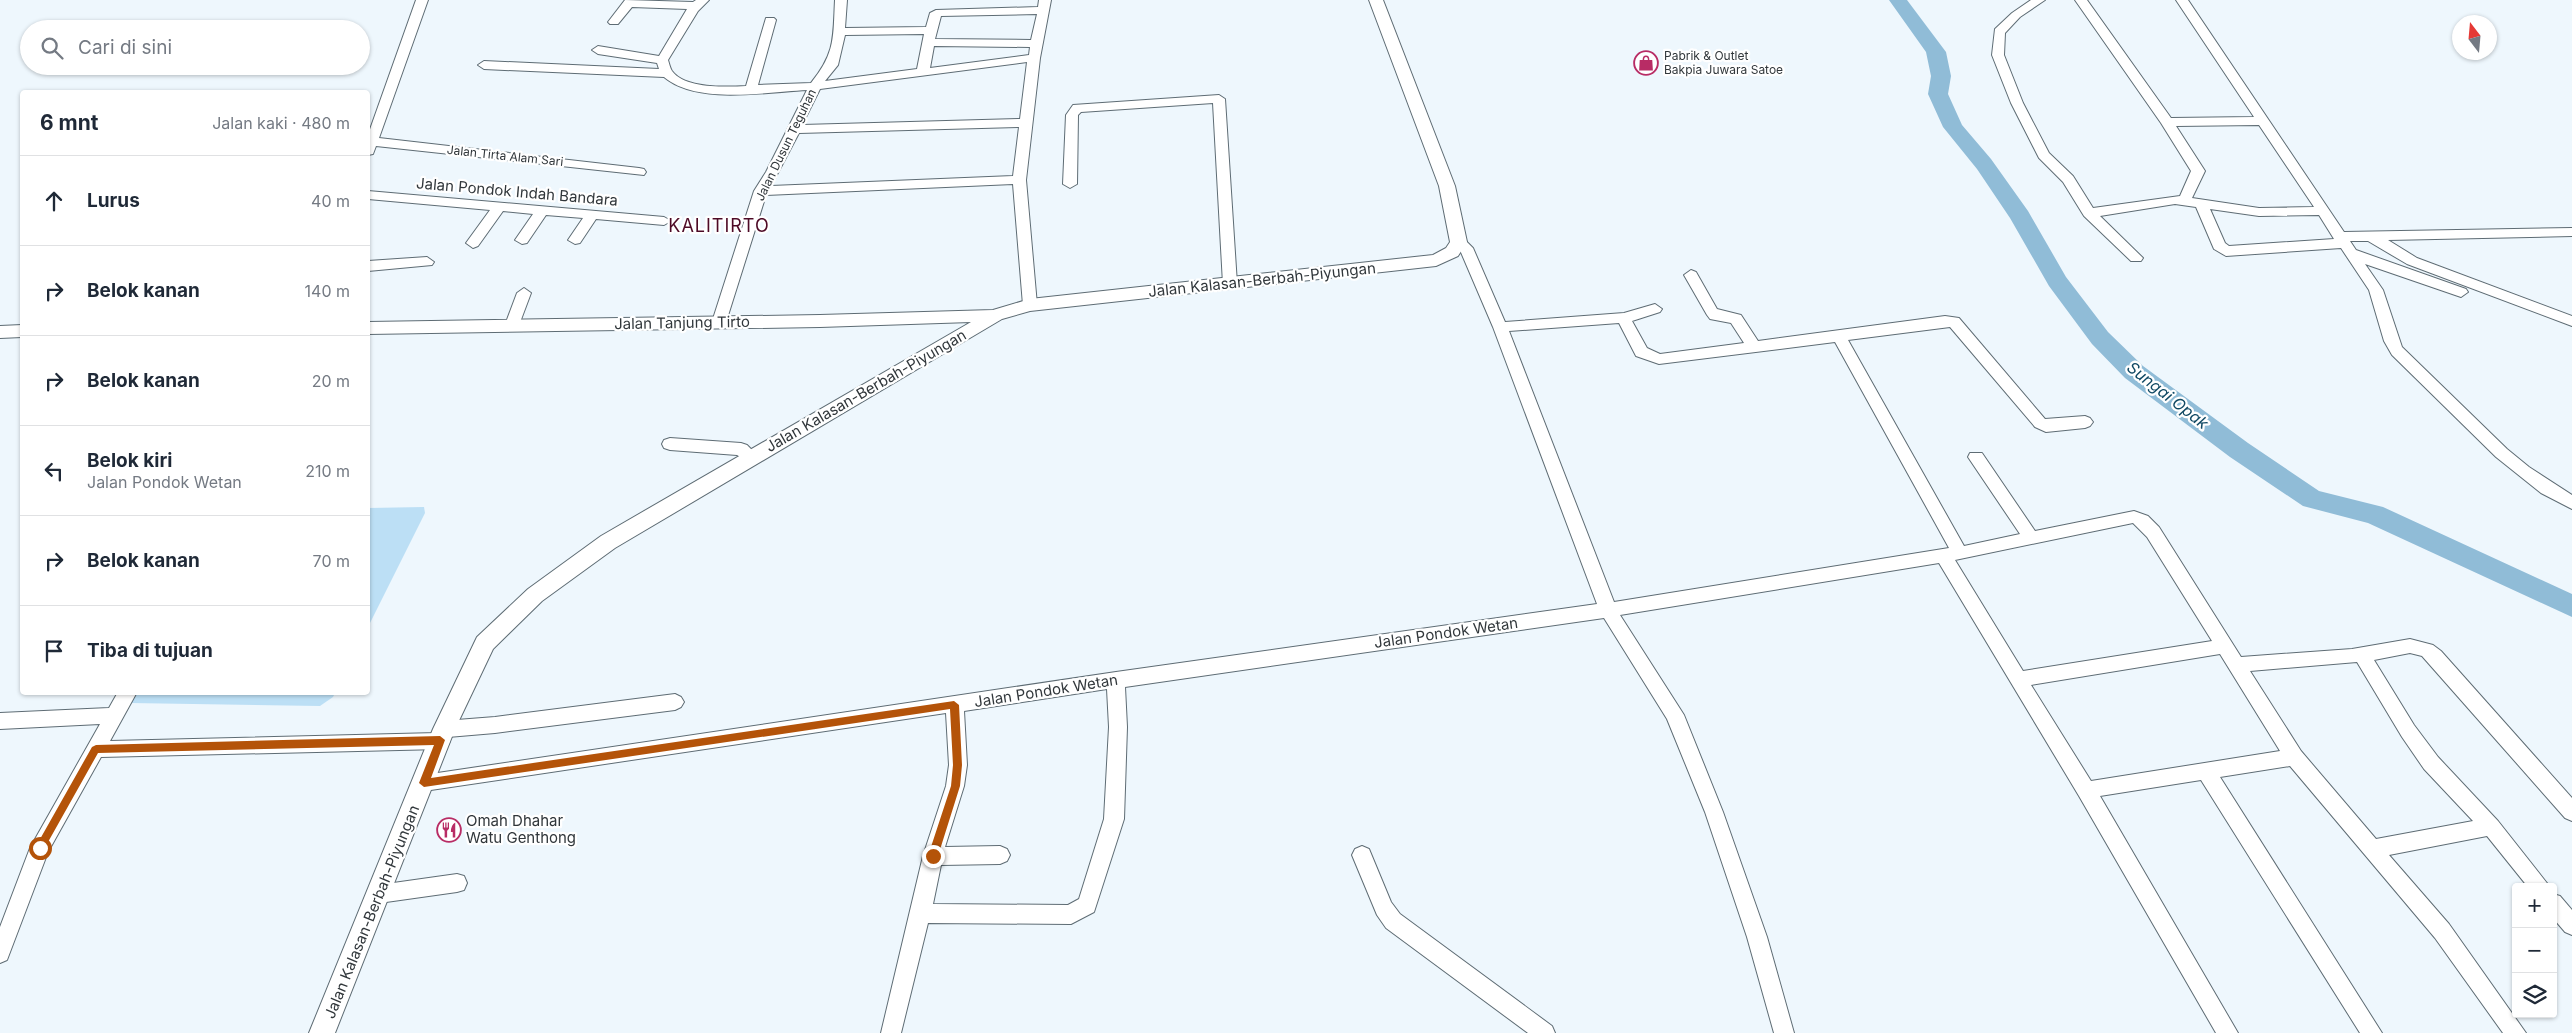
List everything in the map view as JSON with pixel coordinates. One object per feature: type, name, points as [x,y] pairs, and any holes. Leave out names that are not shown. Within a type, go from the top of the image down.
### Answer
[{"type":"street","points":[[370,143],[422,0]]},
{"type":"street","name":"Jalan Dusun Teguhan","points":[[719,322],[761,191],[815,86],[832,65],[840,32],[841,0]]},
{"type":"street","points":[[1376,0],[1447,186],[1459,242],[1466,248],[1500,326],[1608,610],[1675,715],[1714,812],[1757,937],[1784,1033]]},
{"type":"street","points":[[2039,0],[2016,15],[1999,32],[1998,55],[2017,102],[2044,155],[2068,179],[2092,212],[2136,258]]},
{"type":"street","points":[[2081,0],[2198,171],[2185,200]]},
{"type":"street","points":[[2182,0],[2376,290],[2390,340],[2397,351],[2494,448],[2546,489],[2572,503]]},
{"type":"street","points":[[614,22],[630,2],[699,3]]},
{"type":"street","points":[[662,60],[699,3]]},
{"type":"street","points":[[923,72],[936,13],[1044,5],[1034,58],[1019,180],[1030,305]]},
{"type":"street","points":[[752,90],[770,20]]},
{"type":"street","points":[[840,32],[1037,44]]},
{"type":"street","points":[[598,50],[662,60]]},
{"type":"street","points":[[662,60],[667,72],[675,80],[706,90],[752,90],[815,86],[1034,58]]},
{"type":"street","points":[[484,65],[667,72]]},
{"type":"street","points":[[1070,184],[1072,115],[1077,108],[1219,99],[1230,284]]},
{"type":"street","points":[[2166,122],[2262,121]]},
{"type":"street","points":[[794,129],[1025,123]]},
{"type":"street","name":"Jalan Tirta Alam Sari","points":[[370,146],[639,172]]},
{"type":"street","points":[[761,191],[1019,180]]},
{"type":"street","name":"Jalan Pondok Indah Bandara","points":[[370,196],[664,221]]},
{"type":"street","points":[[2092,212],[2162,201],[2185,200],[2259,212],[2322,211]]},
{"type":"street","points":[[2200,202],[2219,246],[2226,251],[2344,244],[2370,236],[2572,232]]},
{"type":"street","points":[[473,243],[500,207]]},
{"type":"street","points":[[522,240],[542,210]]},
{"type":"street","points":[[575,240],[592,215]]},
{"type":"street","points":[[2370,236],[2412,261],[2572,321]]},
{"type":"street","name":"Jalan Kalasan-Berbah-Piyungan","points":[[322,1033],[442,735],[485,643],[535,594],[608,542],[752,458],[962,325],[1030,305],[1436,260],[1452,252],[1459,242]]},
{"type":"street","points":[[2344,244],[2406,274],[2461,292]]},
{"type":"street","points":[[370,266],[427,262]]},
{"type":"street","points":[[1691,275],[1712,312],[1715,315],[1736,319],[1754,347]]},
{"type":"street","points":[[512,325],[524,293]]},
{"type":"street","points":[[1500,326],[1624,318],[1656,309]]},
{"type":"street","points":[[1624,318],[1641,352],[1654,358],[1754,347],[1945,321],[1954,322],[2040,423],[2046,426],[2085,422]]},
{"type":"street","name":"Jalan Tanjung Tirto","points":[[370,328],[719,322],[962,325]]},
{"type":"street","points":[[0,332],[20,332]]},
{"type":"street","points":[[1839,336],[2019,679],[2228,1033]]},
{"type":"street","points":[[670,444],[741,449],[752,458]]},
{"type":"street","points":[[1976,457],[2032,539]]},
{"type":"street","name":"Jalan Pondok Wetan","points":[[424,783],[1116,680],[1608,610],[1952,554],[2032,539],[2125,517],[2134,517],[2142,520],[2153,532],[2238,664],[2294,757],[2442,931],[2516,1033]]},
{"type":"street","points":[[2019,679],[2226,646]]},
{"type":"street","points":[[2238,664],[2362,655],[2410,646],[2427,650],[2435,656],[2572,812]]},
{"type":"street","points":[[2362,655],[2408,731],[2431,762],[2492,827],[2537,883]]},
{"type":"street","points":[[921,913],[1071,915],[1087,905],[1114,819],[1118,727],[1116,680]]},
{"type":"street","points":[[0,953],[40,848],[126,695]]},
{"type":"street","points":[[96,749],[442,735],[495,725],[675,702]]},
{"type":"street","points":[[891,1033],[933,856],[955,786],[958,765],[954,705]]},
{"type":"street","points":[[0,721],[115,716]]},
{"type":"street","points":[[2086,790],[2294,757]]},
{"type":"street","points":[[2206,771],[2372,1033]]},
{"type":"street","points":[[2372,849],[2492,827]]},
{"type":"street","points":[[933,856],[1000,855]]},
{"type":"street","points":[[1362,855],[1384,908],[1394,921],[1545,1033]]},
{"type":"street","points":[[379,894],[458,883]]},
{"type":"street","points":[[2557,908],[2572,926]]},
{"type":"shaded area","points":[[424,507],[425,513],[370,623],[370,508]]},
{"type":"shaded area","points":[[136,695],[334,695],[320,706],[130,703]]},
{"type":"waterway","name":"Sungai Opak","points":[[1898,0],[1936,52],[1941,76],[1938,94],[1953,127],[1984,164],[2020,216],[2057,281],[2100,338],[2134,372],[2239,450],[2312,499],[2374,514],[2572,606]]},
{"type":"place","name":"Pabrik & Outlet Bakpia Juwara Satoe","points":[[1646,63]]},
{"type":"place","name":"Omah Dhahar Watu Genthong","points":[[449,830]]},
{"type":"district","name":"KALITIRTO","points":[[719,226]]},
{"type":"route","points":[[40,848],[96,749],[440,740],[424,783],[954,705],[958,765],[955,786],[933,856]]}]
